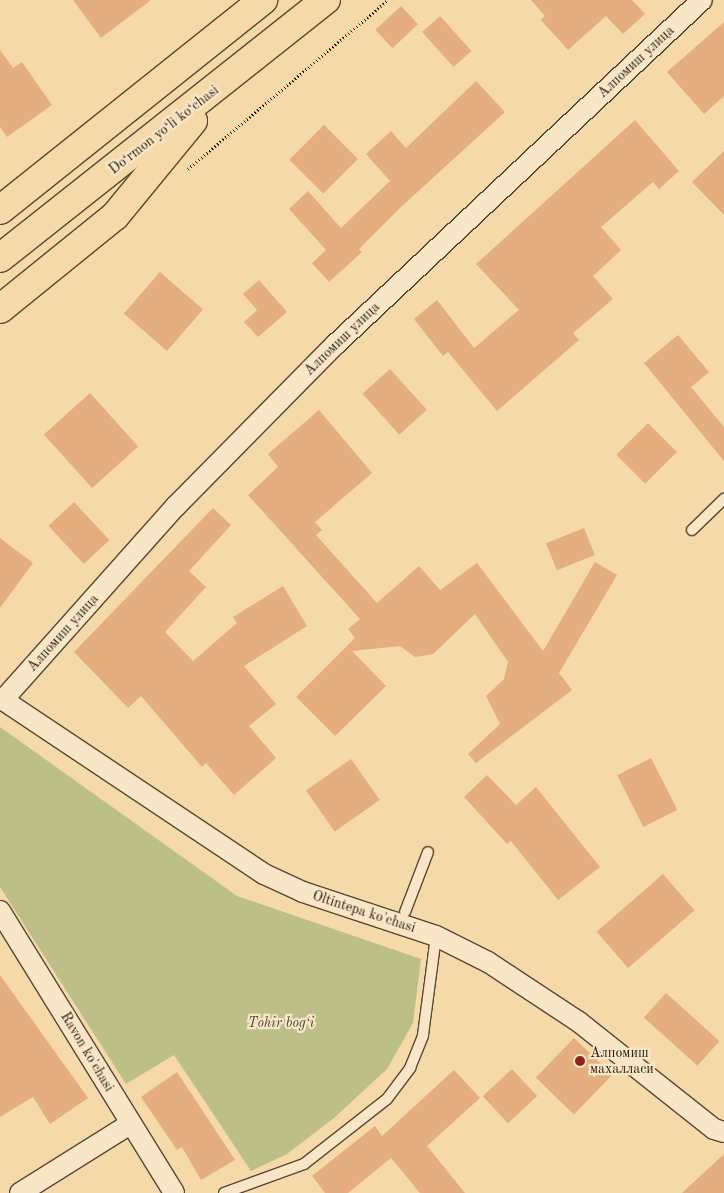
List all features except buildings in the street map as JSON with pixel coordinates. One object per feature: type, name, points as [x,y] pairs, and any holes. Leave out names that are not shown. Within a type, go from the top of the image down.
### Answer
[{"type":"main road","points":[[0,210],[263,0]]},
{"type":"main road","name":"Do‘rmon yo‘li ko‘chasi","points":[[0,258],[326,0]]},
{"type":"main road","points":[[0,309],[115,216],[225,81]]},
{"type":"street","name":"Алпомиш улица","points":[[1,699],[176,506],[336,344],[702,0]]},
{"type":"street","name":"Oltintepa ko'chasi","points":[[1,699],[264,874],[303,892],[436,936],[488,962],[580,1022],[714,1129],[724,1132]]},
{"type":"street","name":"Ravon ko'chasi","points":[[0,911],[174,1193]]},
{"type":"street","points":[[20,1193],[130,1124]]},
{"type":"lane","points":[[692,530],[724,499]]},
{"type":"lane","points":[[405,912],[428,852]]},
{"type":"lane","points":[[224,1193],[304,1164],[386,1099],[410,1068],[423,1035],[436,936]]},
{"type":"path","points":[[185,172],[388,0]]},
{"type":"green space","name":"Tohir bog‘i","points":[[0,727],[237,896],[421,959],[413,1023],[387,1069],[334,1118],[287,1154],[251,1171],[174,1055],[126,1084],[0,887]]},
{"type":"place","name":"Алпомиш махалласи","points":[[580,1061]]}]
